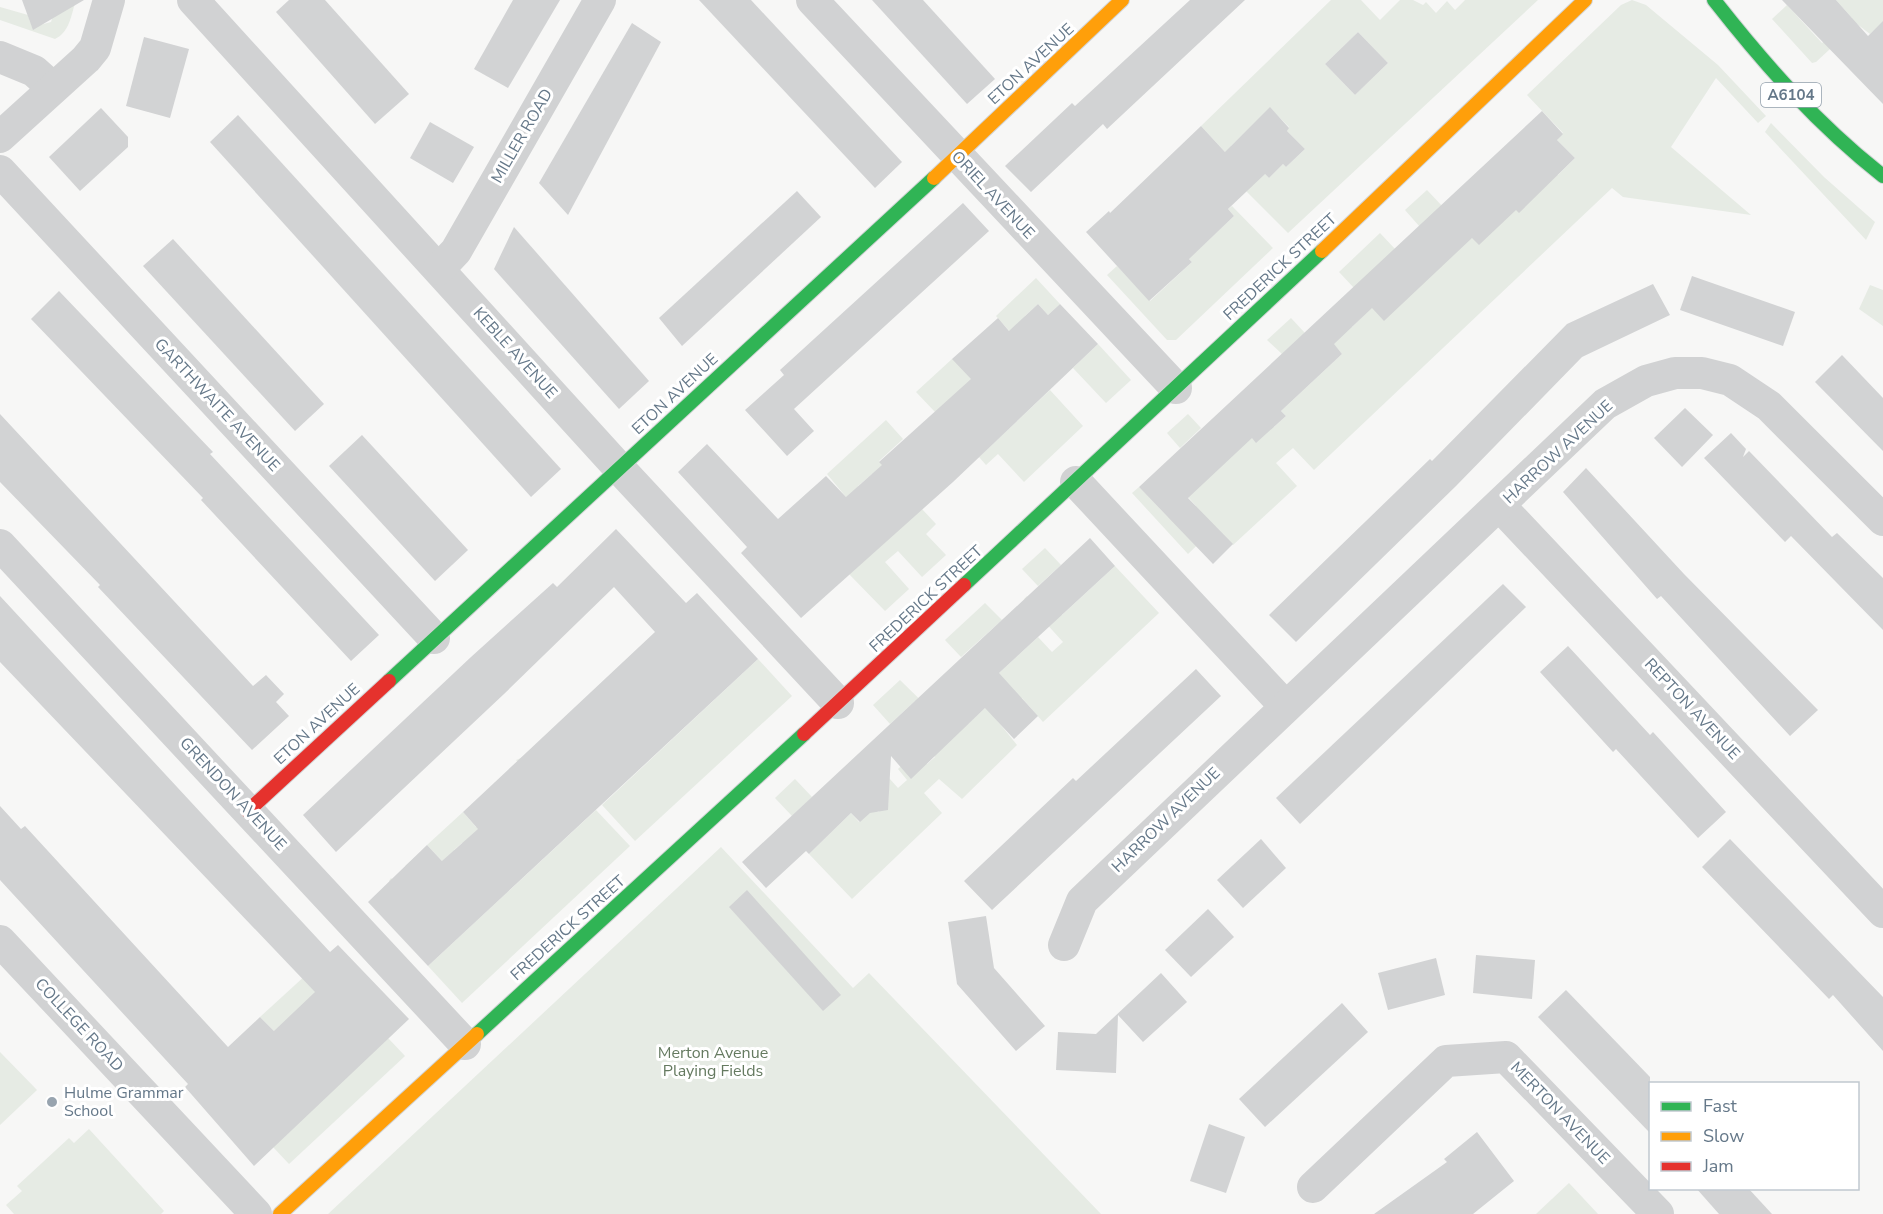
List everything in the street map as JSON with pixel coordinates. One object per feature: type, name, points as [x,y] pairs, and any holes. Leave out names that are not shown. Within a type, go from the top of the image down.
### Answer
[{"type":"main road","name":"ETON AVENUE","points":[[248,811],[957,156],[1122,0]]},
{"type":"main road","name":"FREDERICK STREET","points":[[280,1214],[1076,482],[1585,0]]},
{"type":"main road","name":"A6104","points":[[1714,0],[1803,108],[1855,156],[1883,176]]},
{"type":"street","points":[[0,137],[94,48],[109,0]]},
{"type":"street","name":"KEBLE AVENUE","points":[[193,0],[838,703]]},
{"type":"street","name":"MILLER ROAD","points":[[439,270],[456,251],[600,0]]},
{"type":"street","name":"ORIEL AVENUE","points":[[812,0],[1176,388]]},
{"type":"street","points":[[0,57],[34,71],[53,88]]},
{"type":"street","name":"GARTHWAITE AVENUE","points":[[0,171],[435,638]]},
{"type":"street","name":"HARROW AVENUE","points":[[1064,945],[1082,901],[1605,404],[1646,381],[1675,372],[1702,373],[1730,380],[1769,406],[1883,520]]},
{"type":"street","points":[[1076,482],[1285,706]]},
{"type":"street","name":"REPTON AVENUE","points":[[1500,506],[1883,912]]},
{"type":"street","name":"GRENDON AVENUE","points":[[0,545],[465,1044]]},
{"type":"street","name":"COLLEGE ROAD","points":[[0,941],[256,1214]]},
{"type":"street","name":"MERTON AVENUE","points":[[1314,1187],[1446,1061],[1506,1057],[1658,1214]]},
{"type":"green space","points":[[58,0],[76,0],[67,28],[55,39],[0,20],[0,7],[28,15],[30,22],[40,25],[51,22]]},
{"type":"green space","points":[[1331,0],[1361,0],[1380,20],[1400,0],[1413,0],[1423,5],[1426,2],[1436,13],[1447,1],[1455,10],[1465,0],[1538,0],[1288,233],[1217,162],[1226,153],[1201,126]],"holes":[[[1358,32],[1388,63],[1355,95],[1325,64]],[[1270,108],[1289,127],[1287,131],[1305,149],[1286,167],[1283,164],[1269,178],[1253,162],[1250,165],[1231,146]]]},
{"type":"green space","points":[[1632,0],[1646,5],[1718,65],[1766,116],[1758,123],[1716,78],[1671,147],[1751,215],[1623,197],[1612,188],[1314,470],[1293,448],[1276,463],[1297,486],[1233,545],[1216,527],[1188,554],[1132,493],[1139,487],[1168,517],[1196,506],[1188,497],[1269,421],[1274,427],[1286,416],[1281,411],[1342,354],[1315,323],[1352,327],[1364,315],[1354,288],[1339,272],[1380,233],[1396,250],[1472,238],[1549,166],[1558,175],[1575,158],[1557,140],[1563,133],[1527,95],[1621,5]]},
{"type":"green space","points":[[1836,0],[1883,0],[1883,22],[1870,34],[1857,24],[1816,62],[1812,63],[1772,19],[1787,5],[1822,43],[1852,18]]},
{"type":"green space","points":[[1771,123],[1824,177],[1875,222],[1866,240],[1765,132]]},
{"type":"green space","points":[[1169,157],[1191,179],[1200,248],[1234,216],[1228,209],[1232,206],[1273,248],[1176,340],[1167,340],[1107,275],[1117,266],[1150,301],[1192,262],[1160,227],[1164,190],[1150,175]]},
{"type":"green space","points":[[1427,190],[1443,207],[1420,227],[1405,210]]},
{"type":"green space","points":[[1036,278],[1060,304],[1048,315],[1038,304],[1025,316],[1041,334],[935,412],[916,392],[952,359],[988,355],[974,339],[1012,334],[996,316]]},
{"type":"green space","points":[[1870,285],[1883,290],[1883,326],[1859,309]]},
{"type":"green space","points":[[1291,318],[1305,333],[1282,354],[1267,340]]},
{"type":"green space","points":[[1098,344],[1131,380],[1106,403],[1073,368]]},
{"type":"green space","points":[[1050,390],[1083,426],[1024,482],[998,454],[986,465],[979,457]]},
{"type":"green space","points":[[1188,414],[1201,428],[1180,448],[1167,433]]},
{"type":"green space","points":[[886,420],[903,439],[879,461],[889,473],[880,482],[872,474],[858,486],[865,495],[821,516],[803,497],[813,488],[833,509],[846,497],[827,474]]},
{"type":"green space","points":[[921,508],[936,524],[926,534],[946,555],[922,577],[898,551],[885,562],[909,589],[885,611],[849,574]]},
{"type":"green space","points":[[1045,548],[1061,565],[1038,586],[1022,569]]},
{"type":"green space","points":[[1115,566],[1159,613],[1043,722],[1022,698],[996,719],[1017,745],[962,799],[939,779],[924,793],[942,813],[852,899],[809,854],[851,813],[859,822],[874,808],[878,812],[888,806],[889,778],[898,788],[907,780],[898,769],[916,752],[927,764],[935,757],[925,745],[915,701],[890,724],[873,705],[900,680],[945,724],[968,724],[987,706],[986,685],[1038,637],[1052,652],[1063,642],[1024,599],[1027,596],[1044,615],[1054,607],[1062,615]]},
{"type":"green space","points":[[985,603],[1002,620],[961,657],[945,640]]},
{"type":"green space","points":[[758,659],[792,696],[635,841],[602,805]]},
{"type":"green space","points":[[526,756],[542,774],[553,764],[563,775],[481,852],[475,847],[470,852],[462,843],[454,850],[467,865],[432,898],[427,894],[421,900],[416,895],[412,899],[420,908],[409,919],[396,906],[404,897],[389,881],[391,878],[408,894],[420,882],[405,866],[415,857],[434,876],[446,865],[427,845],[463,812],[476,827],[485,819],[472,804],[479,803],[496,820],[505,812],[500,805],[508,797],[494,783],[501,780],[518,797],[528,788],[525,784],[531,777],[516,760]]},
{"type":"green space","points":[[795,779],[812,797],[792,816],[775,798]]},
{"type":"green space","points":[[596,810],[630,846],[462,1003],[428,966]]},
{"type":"green space","name":"Merton Avenue Playing Fields","points":[[721,847],[853,988],[869,973],[1101,1214],[328,1214]]},
{"type":"green space","points":[[318,964],[332,979],[306,1051],[278,1035],[260,1017]]},
{"type":"green space","points":[[388,1038],[405,1056],[289,1164],[273,1147]]},
{"type":"green space","points":[[0,1052],[37,1090],[0,1125]]},
{"type":"green space","points":[[89,1129],[164,1211],[161,1214],[14,1214],[6,1205],[22,1191],[17,1186],[69,1138],[74,1143]]},
{"type":"green space","points":[[1569,1183],[1598,1214],[1536,1214]]},
{"type":"building","points":[[22,0],[84,0],[33,30]]},
{"type":"building","points":[[289,0],[325,0],[409,94],[375,124],[276,12]]},
{"type":"building","points":[[513,0],[560,0],[508,88],[474,69]]},
{"type":"building","points":[[699,0],[751,0],[902,162],[875,188]]},
{"type":"building","points":[[872,0],[923,0],[995,79],[967,104]]},
{"type":"building","points":[[1190,0],[1245,0],[1107,129],[1103,124],[1031,192],[1005,166],[1072,103],[1075,106]]},
{"type":"building","points":[[1782,0],[1836,0],[1868,36],[1883,21],[1883,104]]},
{"type":"building","points":[[632,23],[661,42],[568,215],[539,183]]},
{"type":"building","points":[[1358,32],[1388,63],[1355,95],[1325,64]]},
{"type":"building","points":[[144,37],[189,49],[170,118],[126,106]]},
{"type":"building","points":[[1270,107],[1289,128],[1287,131],[1305,149],[1286,167],[1283,164],[1269,178],[1265,174],[1228,209],[1234,216],[1189,259],[1192,262],[1149,301],[1086,232],[1109,211],[1110,213],[1201,126],[1225,152]]},
{"type":"building","points":[[101,108],[128,137],[128,147],[80,191],[49,157]]},
{"type":"building","points":[[1542,111],[1563,134],[1557,140],[1575,158],[1519,213],[1516,210],[1479,245],[1472,238],[1384,321],[1372,308],[1334,344],[1342,354],[1281,411],[1286,416],[1256,443],[1252,438],[1188,498],[1233,544],[1213,564],[1139,487]]},
{"type":"building","points":[[238,115],[561,469],[531,497],[210,142]]},
{"type":"building","points":[[430,122],[474,147],[453,183],[410,158]]},
{"type":"building","points":[[797,191],[821,217],[682,346],[659,318]]},
{"type":"building","points":[[963,203],[989,231],[794,409],[814,431],[787,456],[745,410],[784,375],[780,370]]},
{"type":"building","points":[[514,227],[649,381],[619,409],[494,269]]},
{"type":"building","points":[[173,239],[324,404],[295,431],[143,266]]},
{"type":"building","points":[[1692,276],[1795,312],[1783,346],[1680,310]]},
{"type":"building","points":[[1653,284],[1670,315],[1582,357],[1456,486],[1296,642],[1269,615],[1430,459],[1432,461],[1567,324]]},
{"type":"building","points":[[59,291],[213,452],[210,454],[379,635],[351,661],[201,500],[203,498],[31,319]]},
{"type":"building","points":[[1038,304],[1048,315],[1060,304],[1098,344],[953,482],[801,618],[741,553],[747,547],[678,472],[707,444],[778,519],[826,476],[846,497],[882,465],[879,462],[971,379],[952,359],[998,318],[1009,331]]},
{"type":"building","points":[[1842,355],[1883,398],[1883,451],[1815,382]]},
{"type":"building","points":[[1685,408],[1713,435],[1682,467],[1654,438]]},
{"type":"building","points":[[0,414],[253,686],[266,675],[284,694],[276,702],[289,716],[252,750],[98,587],[100,585],[0,482]]},
{"type":"building","points":[[1731,433],[1746,449],[1743,457],[1749,451],[1832,537],[1837,533],[1883,578],[1883,630],[1791,536],[1785,542],[1704,458]]},
{"type":"building","points":[[362,435],[468,550],[435,581],[329,466]]},
{"type":"building","points":[[1586,468],[1684,574],[1818,710],[1790,736],[1661,596],[1657,599],[1563,492]]},
{"type":"building","points":[[616,529],[686,603],[697,593],[758,659],[428,966],[368,902],[427,845],[442,861],[478,829],[463,812],[655,632],[614,587],[336,852],[303,815],[471,657],[553,583],[557,587]]},
{"type":"building","points":[[1090,538],[1115,566],[999,673],[1038,716],[1014,739],[985,708],[911,779],[891,756],[888,810],[870,813],[860,822],[851,813],[809,854],[806,851],[766,888],[742,862]]},
{"type":"building","points":[[1503,584],[1526,607],[1300,824],[1276,798]]},
{"type":"building","points":[[0,596],[330,952],[338,945],[409,1019],[254,1166],[185,1087],[188,1084],[0,880],[0,806],[21,829],[25,826],[228,1047],[260,1017],[274,1031],[315,992],[0,662]]},
{"type":"building","points":[[1568,646],[1650,735],[1653,732],[1726,812],[1698,838],[1616,749],[1613,752],[1540,672]]},
{"type":"building","points":[[1196,669],[1221,696],[992,910],[964,881],[1073,778],[1076,781]]},
{"type":"building","points":[[1261,839],[1286,868],[1243,908],[1217,880]]},
{"type":"building","points":[[1730,839],[1883,997],[1883,1051],[1833,995],[1829,999],[1702,867]]},
{"type":"building","points":[[747,890],[841,995],[823,1011],[729,907]]},
{"type":"building","points":[[1208,909],[1234,937],[1191,977],[1165,950]]},
{"type":"building","points":[[986,916],[994,968],[1045,1026],[1016,1051],[957,984],[948,922]]},
{"type":"building","points":[[1476,955],[1535,960],[1532,999],[1473,993]]},
{"type":"building","points":[[1436,958],[1445,995],[1388,1010],[1378,973]]},
{"type":"building","points":[[1161,973],[1187,1002],[1143,1042],[1118,1015],[1116,1073],[1056,1070],[1058,1032],[1096,1034]]},
{"type":"building","points":[[1566,990],[1650,1077],[1649,1132],[1538,1017]]},
{"type":"building","points":[[1342,1003],[1368,1032],[1265,1127],[1239,1099]]},
{"type":"building","points":[[1209,1124],[1245,1137],[1226,1193],[1190,1181]]},
{"type":"building","points":[[1477,1132],[1514,1181],[1473,1214],[1374,1214],[1447,1162],[1444,1159]]},
{"type":"building","points":[[1698,1190],[1750,1190],[1772,1214],[1719,1214]]},
{"type":"traffic: fast","points":[[1714,0],[1753,48],[1814,115],[1883,176]]},
{"type":"traffic: fast","points":[[389,681],[934,178]]},
{"type":"traffic: fast","points":[[964,585],[1322,251]]},
{"type":"traffic: fast","points":[[477,1034],[804,734]]},
{"type":"traffic: slow","points":[[934,178],[1122,0]]},
{"type":"traffic: slow","points":[[1322,251],[1585,0]]},
{"type":"traffic: slow","points":[[280,1214],[477,1034]]},
{"type":"traffic: jam","points":[[804,734],[964,585]]},
{"type":"traffic: jam","points":[[248,811],[389,681]]},
{"type":"place","name":"Hulme Grammar School","points":[[52,1102]]}]
